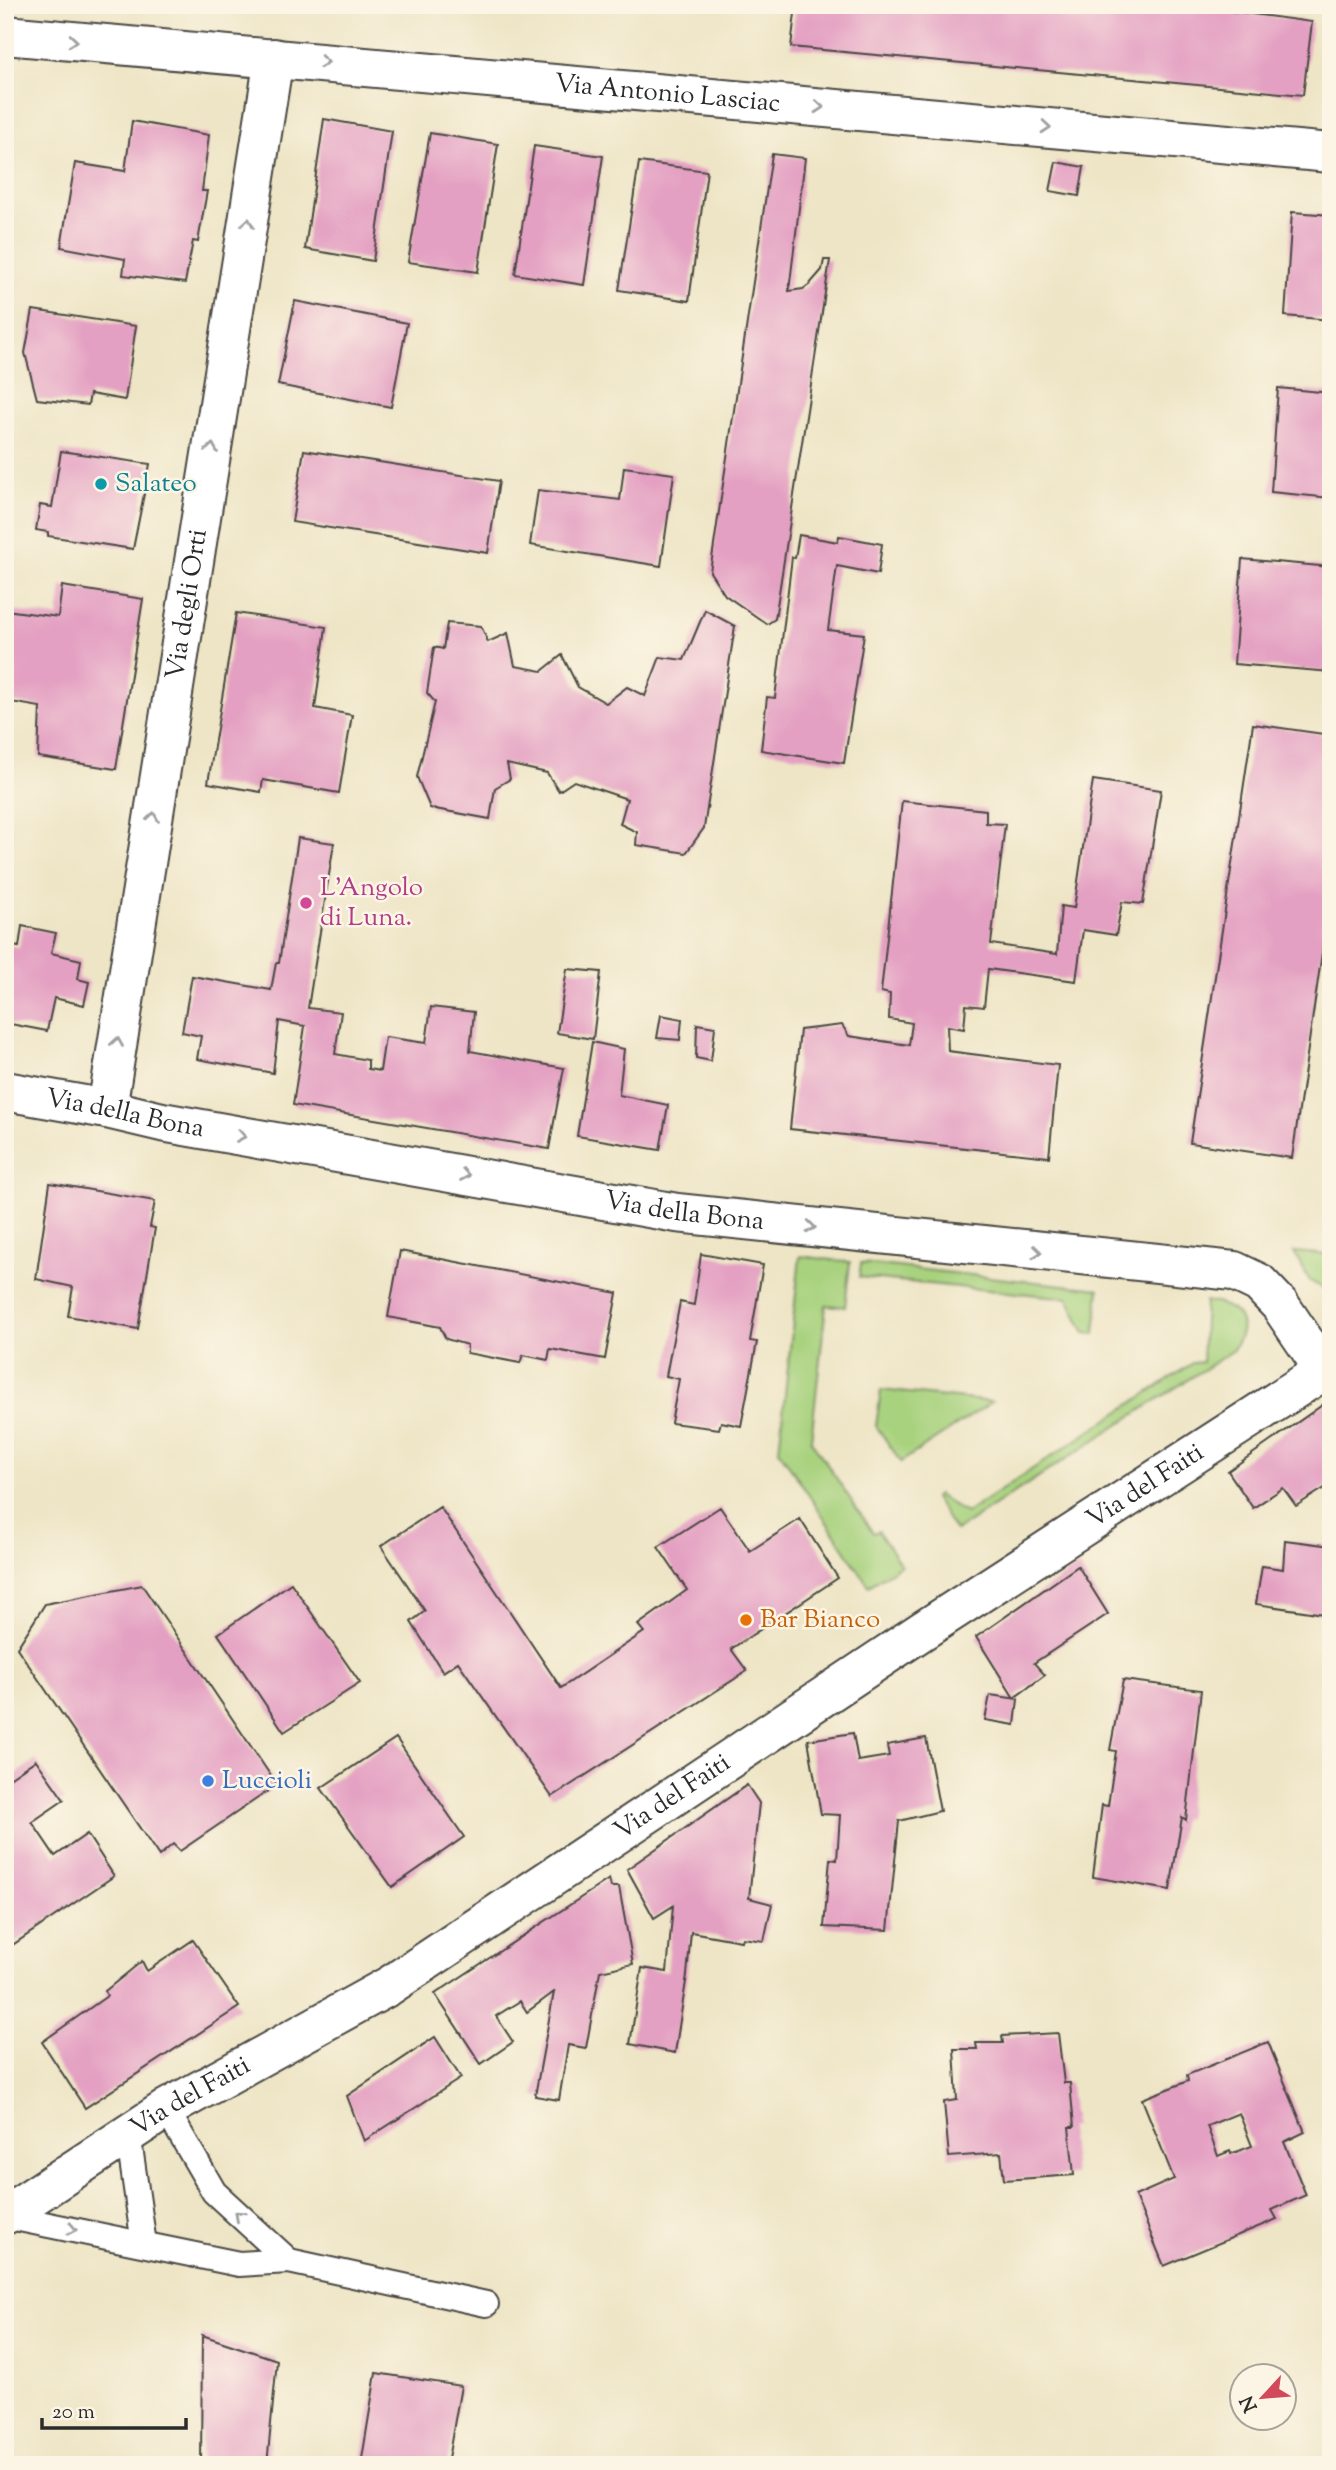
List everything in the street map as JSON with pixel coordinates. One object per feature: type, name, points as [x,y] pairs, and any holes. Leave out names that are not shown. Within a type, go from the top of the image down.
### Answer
[{"type":"street","name":"Via Antonio Lasciac","points":[[5,35],[1331,153]]},
{"type":"street","name":"Via degli Orti","points":[[107,1110],[274,58]]},
{"type":"street","name":"Via della Bona","points":[[5,1091],[162,1122],[677,1213],[1234,1271],[1259,1283],[1327,1368]]},
{"type":"street","name":"Via del Faiti","points":[[5,2216],[166,2109],[389,1986],[911,1639],[1327,1368]]},
{"type":"lane","points":[[166,2109],[214,2192],[289,2261]]},
{"type":"lane","points":[[128,2133],[144,2244]]},
{"type":"lane","points":[[5,2216],[239,2263],[289,2261],[486,2304]]},
{"type":"green space","points":[[1294,1252],[1331,1255],[1331,1292],[1310,1281]]},
{"type":"green space","points":[[800,1256],[850,1262],[845,1307],[826,1305],[811,1440],[873,1533],[878,1531],[901,1565],[869,1586],[779,1450]]},
{"type":"green space","points":[[861,1263],[1099,1289],[1095,1334],[1085,1333],[1068,1298],[859,1277]]},
{"type":"green space","points":[[1205,1301],[1226,1306],[1238,1316],[1241,1331],[1232,1351],[955,1531],[934,1498],[937,1495],[966,1513],[1193,1363],[1202,1362]]},
{"type":"green space","points":[[881,1390],[992,1402],[901,1462],[876,1426]]},
{"type":"building","points":[[796,5],[1186,5],[1312,22],[1303,95],[791,47]]},
{"type":"building","points":[[324,119],[392,131],[373,261],[305,249]]},
{"type":"building","points":[[132,121],[209,135],[202,191],[207,191],[198,242],[193,241],[185,283],[123,275],[125,259],[61,247],[75,163],[125,171]]},
{"type":"building","points":[[430,133],[498,144],[478,272],[408,262]]},
{"type":"building","points":[[534,146],[603,156],[584,285],[515,274]]},
{"type":"building","points":[[772,154],[805,158],[789,291],[803,289],[809,285],[822,270],[824,260],[830,260],[775,619],[767,624],[725,595],[710,572]]},
{"type":"building","points":[[639,162],[707,171],[689,301],[619,290]]},
{"type":"building","points":[[1056,162],[1084,167],[1079,196],[1050,191]]},
{"type":"building","points":[[1292,212],[1331,215],[1331,320],[1285,316]]},
{"type":"building","points":[[295,301],[407,323],[391,407],[278,385]]},
{"type":"building","points":[[33,310],[136,326],[125,400],[90,394],[88,405],[37,399],[25,353]]},
{"type":"building","points":[[1278,388],[1331,393],[1331,498],[1271,492]]},
{"type":"building","points":[[304,450],[499,481],[488,553],[292,522]]},
{"type":"building","name":"Salateo","points":[[61,451],[150,464],[133,549],[48,536],[48,532],[36,530],[40,505],[52,507]]},
{"type":"building","points":[[624,467],[674,474],[661,566],[530,545],[538,490],[620,500]]},
{"type":"building","points":[[799,535],[838,542],[839,536],[882,544],[878,574],[837,566],[828,630],[864,634],[844,763],[761,750],[767,697],[775,698],[792,557],[795,558]]},
{"type":"building","points":[[1242,559],[1331,567],[1331,672],[1234,664]]},
{"type":"building","points":[[62,586],[143,599],[116,769],[38,757],[40,707],[5,701],[5,610],[58,617]]},
{"type":"building","points":[[705,610],[735,626],[704,828],[686,853],[636,845],[637,832],[620,824],[627,799],[574,781],[559,791],[547,773],[507,764],[510,779],[495,788],[490,819],[430,808],[417,777],[435,702],[427,693],[434,647],[443,649],[447,623],[481,626],[488,642],[508,633],[515,666],[542,671],[562,655],[578,687],[606,703],[627,687],[645,696],[660,657],[684,660]]},
{"type":"building","points":[[236,613],[326,627],[315,708],[352,715],[339,793],[263,780],[261,792],[208,783]]},
{"type":"building","points":[[1253,724],[1331,735],[1331,891],[1292,1158],[1190,1143]]},
{"type":"building","points":[[1093,780],[1161,790],[1143,904],[1122,902],[1116,935],[1083,930],[1076,981],[988,969],[984,1007],[966,1005],[964,1029],[947,1026],[948,1051],[1058,1065],[1049,1157],[790,1129],[800,1030],[842,1025],[849,1036],[909,1045],[912,1023],[889,1019],[890,994],[881,992],[902,801],[986,810],[986,823],[1005,824],[991,944],[1057,954],[1061,906],[1074,908]]},
{"type":"building","points":[[298,838],[334,843],[308,1008],[341,1012],[335,1054],[368,1060],[368,1069],[380,1071],[385,1037],[426,1043],[431,1007],[474,1012],[470,1051],[564,1068],[549,1149],[293,1105],[305,1026],[279,1021],[273,1073],[197,1059],[201,1036],[182,1032],[192,976],[271,990],[276,963],[279,963]]},
{"type":"building","points":[[22,926],[56,933],[51,953],[81,960],[78,979],[89,982],[84,1005],[54,998],[47,1031],[5,1023],[5,945],[19,947]]},
{"type":"building","points":[[567,969],[601,972],[593,1039],[557,1033]]},
{"type":"building","points":[[661,1015],[682,1019],[680,1040],[657,1038]]},
{"type":"building","points":[[697,1024],[715,1027],[711,1061],[696,1058]]},
{"type":"building","points":[[592,1042],[624,1049],[619,1095],[668,1105],[660,1150],[577,1136]]},
{"type":"building","points":[[5,1162],[13,1164],[7,1198],[5,1198]]},
{"type":"building","points":[[50,1183],[155,1201],[150,1227],[155,1228],[138,1329],[68,1316],[73,1287],[36,1279]]},
{"type":"building","points":[[5,1248],[11,1249],[7,1276],[5,1276]]},
{"type":"building","points":[[400,1251],[617,1293],[605,1359],[550,1349],[548,1360],[523,1355],[520,1363],[467,1353],[467,1345],[446,1339],[440,1327],[388,1317]]},
{"type":"building","points":[[701,1254],[763,1265],[750,1341],[757,1342],[741,1426],[721,1422],[719,1429],[671,1423],[679,1379],[666,1376],[680,1302],[694,1305]]},
{"type":"building","points":[[1331,1399],[1331,1484],[1296,1506],[1283,1488],[1253,1508],[1228,1471]]},
{"type":"building","points":[[440,1507],[561,1688],[644,1632],[638,1625],[687,1590],[658,1547],[720,1507],[750,1551],[800,1519],[838,1578],[731,1649],[747,1671],[552,1797],[458,1662],[443,1672],[411,1622],[425,1611],[381,1546]]},
{"type":"building","points":[[1285,1540],[1331,1546],[1331,1615],[1256,1604],[1262,1566],[1283,1569]]},
{"type":"building","points":[[1078,1566],[1108,1614],[1034,1663],[1045,1675],[1014,1698],[976,1637]]},
{"type":"building","points":[[291,1583],[360,1683],[284,1732],[218,1634]]},
{"type":"building","points":[[142,1585],[277,1785],[180,1851],[173,1844],[159,1856],[17,1648],[45,1604]]},
{"type":"building","points":[[1123,1680],[1201,1690],[1186,1820],[1182,1817],[1170,1890],[1093,1877],[1102,1805],[1108,1806],[1116,1751],[1110,1750]]},
{"type":"building","points":[[990,1695],[1018,1699],[1015,1725],[985,1720]]},
{"type":"building","points":[[853,1733],[858,1761],[889,1756],[887,1745],[926,1738],[940,1811],[899,1821],[888,1930],[824,1927],[830,1859],[837,1860],[840,1815],[821,1814],[808,1740]]},
{"type":"building","points":[[396,1738],[464,1837],[392,1887],[321,1788]]},
{"type":"building","points":[[36,1760],[64,1800],[32,1822],[55,1856],[87,1834],[114,1876],[5,1950],[5,1781]]},
{"type":"building","points":[[747,1785],[759,1803],[749,1898],[772,1904],[764,1941],[742,1938],[741,1941],[691,1932],[675,2053],[630,2044],[642,1968],[667,1972],[673,1906],[654,1918],[627,1869]]},
{"type":"building","points":[[609,1879],[611,1887],[619,1887],[633,1964],[600,1971],[586,2048],[568,2045],[559,2100],[535,2096],[554,1992],[527,2012],[520,2001],[496,2016],[513,2042],[481,2064],[435,1994]]},
{"type":"building","points":[[193,1940],[239,2007],[85,2108],[42,2042],[107,1996],[105,1991],[142,1961],[147,1971]]},
{"type":"building","points":[[1058,2033],[1064,2083],[1070,2083],[1074,2127],[1069,2127],[1074,2175],[1004,2180],[1001,2153],[949,2157],[944,2102],[957,2100],[954,2049],[977,2049],[976,2043],[1003,2043],[1002,2036]]},
{"type":"building","points":[[435,2037],[461,2078],[364,2141],[347,2096]]},
{"type":"building","points":[[1268,2042],[1305,2132],[1284,2142],[1306,2195],[1272,2210],[1277,2219],[1164,2266],[1135,2196],[1174,2179],[1142,2099],[1188,2081],[1187,2075]],"holes":[[[1239,2113],[1252,2146],[1218,2156],[1207,2126]]]},
{"type":"building","points":[[202,2335],[277,2360],[267,2465],[201,2465]]},
{"type":"building","points":[[376,2373],[461,2386],[447,2465],[361,2465]]},
{"type":"place","name":"Salateo","points":[[101,484]]},
{"type":"place","name":"L'Angolo di Luna.","points":[[306,903]]},
{"type":"place","name":"Bar Bianco","points":[[746,1620]]},
{"type":"place","name":"Luccioli","points":[[208,1781]]}]
